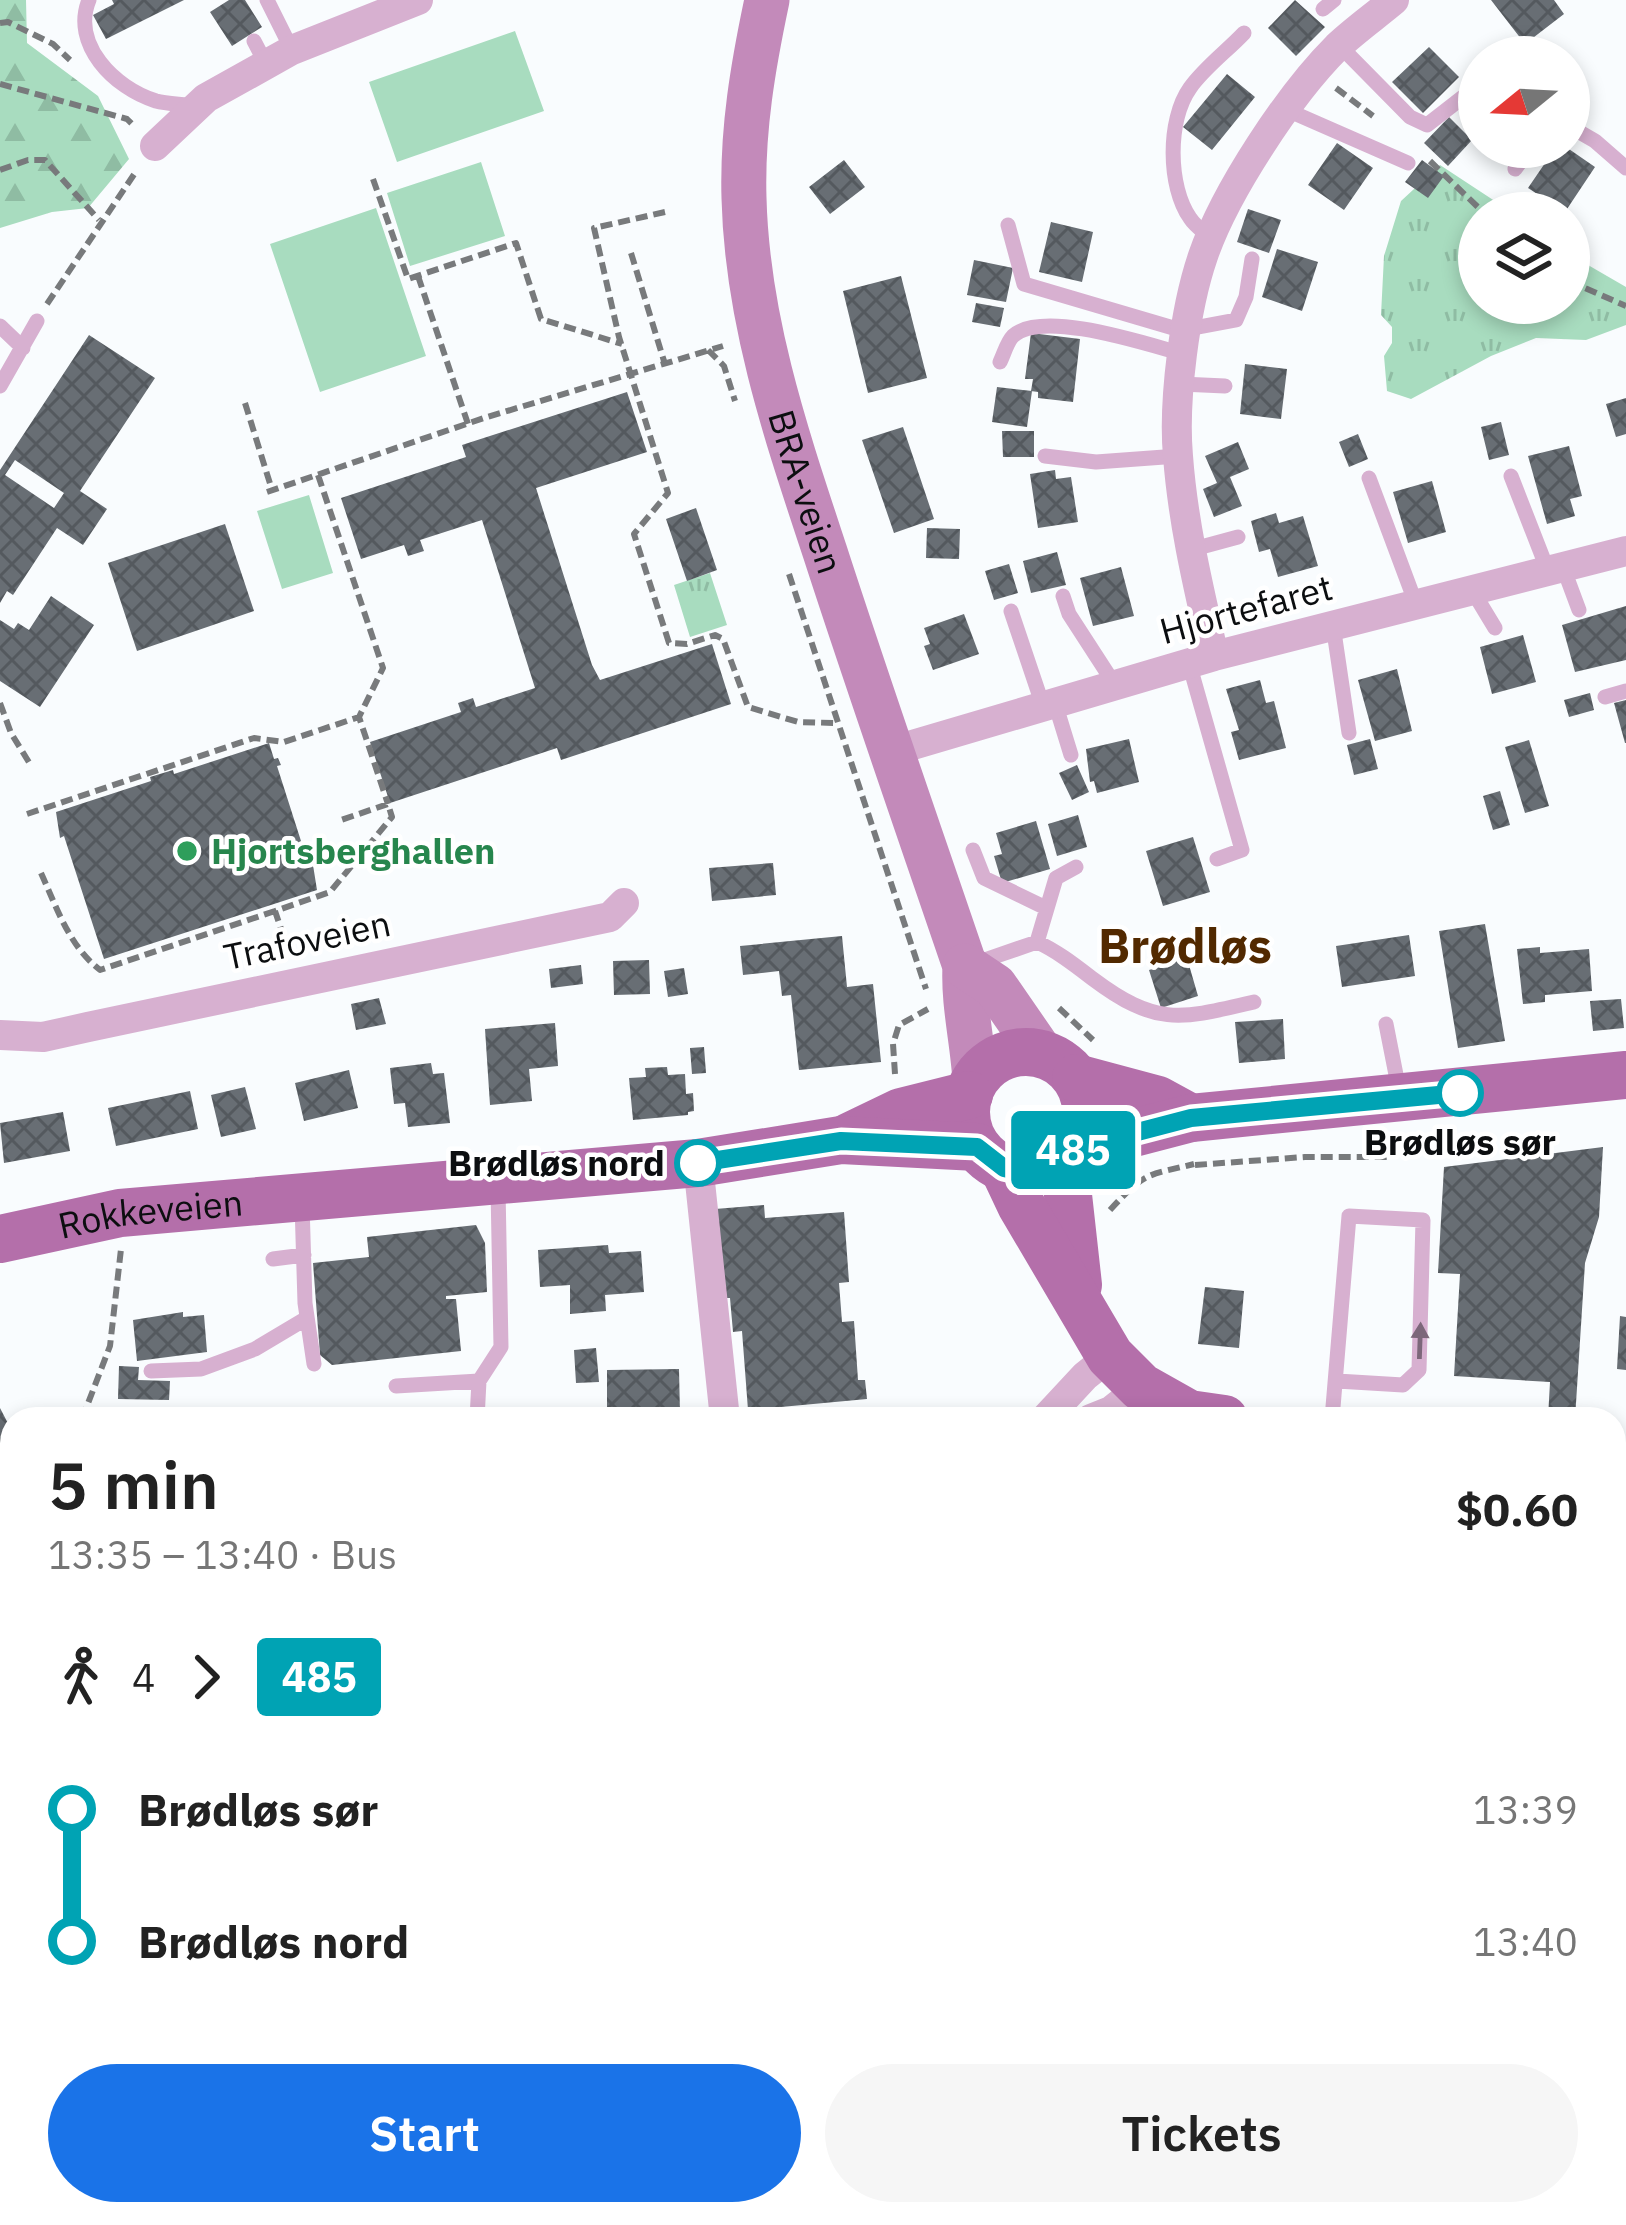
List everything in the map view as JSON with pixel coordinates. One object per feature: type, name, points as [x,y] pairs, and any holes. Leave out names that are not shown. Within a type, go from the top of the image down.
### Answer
[{"type":"main road","name":"BRA-veien","points":[[767,0],[748,92],[745,155],[744,202],[758,326],[889,752],[965,966],[963,998],[974,1049],[972,1088]]},
{"type":"main road","name":"BRA-veien","points":[[965,966],[995,986],[1073,1059]]},
{"type":"main road","points":[[1179,1407],[1125,1371],[990,1158],[966,1112],[972,1088],[993,1062],[1016,1053],[1073,1059],[1158,1100],[1193,1145]]},
{"type":"main road","points":[[990,1158],[1025,1173],[1046,1170],[1070,1154],[1086,1125],[1086,1101],[1073,1059]]},
{"type":"main road","points":[[1070,1154],[1193,1145],[1400,1099],[1626,1076]]},
{"type":"main road","name":"Rokkeveien","points":[[841,1141],[901,1112],[972,1088]]},
{"type":"main road","name":"Rokkeveien","points":[[0,1239],[120,1213],[698,1163],[841,1141],[990,1158]]},
{"type":"main road","points":[[1070,1154],[1080,1301]]},
{"type":"street","points":[[155,146],[197,106],[270,52],[418,0]]},
{"type":"street","points":[[1201,660],[1178,456],[1185,350],[1202,257],[1251,162],[1287,110],[1339,45],[1394,0]]},
{"type":"street","name":"Hjortefaret","points":[[889,752],[1201,660],[1626,551]]},
{"type":"street","name":"Trafoveien","points":[[0,1035],[43,1036],[610,917],[624,903]]},
{"type":"street","points":[[698,1163],[724,1407]]},
{"type":"street","points":[[1056,1407],[1085,1376],[1125,1371],[1113,1407]]},
{"type":"lane","points":[[89,0],[83,29],[95,56],[119,81],[155,100],[197,106]]},
{"type":"lane","points":[[267,0],[270,52]]},
{"type":"lane","points":[[1211,238],[1192,222],[1181,203],[1175,171],[1177,118],[1189,89],[1244,33]]},
{"type":"lane","points":[[1339,45],[1410,117],[1426,125],[1458,101]]},
{"type":"lane","points":[[1287,110],[1408,164]]},
{"type":"lane","points":[[1590,138],[1626,168]]},
{"type":"lane","points":[[1008,225],[1024,284],[1185,350],[1225,386]]},
{"type":"lane","points":[[1000,362],[1010,338],[1032,326],[1064,326],[1185,350],[1235,320],[1246,297],[1252,259]]},
{"type":"lane","points":[[2,376],[37,321]]},
{"type":"lane","points":[[0,326],[22,348]]},
{"type":"lane","points":[[1045,456],[1096,462],[1178,456]]},
{"type":"lane","points":[[1511,476],[1579,610]]},
{"type":"lane","points":[[1369,478],[1416,604]]},
{"type":"lane","points":[[1190,550],[1238,537]]},
{"type":"lane","points":[[1472,590],[1495,628]]},
{"type":"lane","points":[[1064,596],[1070,614],[1115,685]]},
{"type":"lane","points":[[1011,611],[1071,754]]},
{"type":"lane","points":[[1333,625],[1349,733]]},
{"type":"lane","points":[[1201,660],[1242,850],[1216,859]]},
{"type":"lane","points":[[1605,697],[1626,692]]},
{"type":"lane","points":[[973,850],[984,878],[1046,908]]},
{"type":"lane","points":[[1037,942],[1056,878],[1076,867]]},
{"type":"lane","points":[[965,966],[1037,942]]},
{"type":"lane","points":[[1037,942],[1116,996],[1155,1015],[1187,1018],[1254,1002]]},
{"type":"lane","points":[[1386,1024],[1400,1099]]},
{"type":"lane","points":[[478,1407],[479,1381],[501,1347],[498,1179]]},
{"type":"lane","points":[[302,1195],[307,1318],[314,1364]]},
{"type":"lane","points":[[1334,1407],[1349,1216],[1423,1220],[1419,1370],[1403,1385],[1337,1381]]},
{"type":"lane","points":[[273,1259],[304,1255]]},
{"type":"lane","points":[[152,1371],[201,1369],[255,1348],[307,1318]]},
{"type":"lane","points":[[396,1385],[479,1381]]},
{"type":"path","points":[[0,23],[8,22],[52,44],[80,69]]},
{"type":"path","points":[[0,84],[127,119]]},
{"type":"path","points":[[37,321],[100,221],[155,146],[118,106]]},
{"type":"path","points":[[0,170],[28,160],[45,160],[100,221]]},
{"type":"path","points":[[374,179],[408,279],[516,242],[541,319],[622,344]]},
{"type":"path","points":[[617,208],[620,221]]},
{"type":"path","points":[[665,212],[593,227],[622,344],[668,493],[634,534],[669,644],[715,635],[723,639],[748,707],[798,722],[835,723]]},
{"type":"path","points":[[631,254],[664,361]]},
{"type":"path","points":[[418,276],[468,424]]},
{"type":"path","points":[[1590,290],[1626,306]]},
{"type":"path","points":[[245,403],[269,491],[664,361],[723,346]]},
{"type":"path","points":[[708,350],[724,366],[738,410]]},
{"type":"path","points":[[41,873],[66,930],[84,958],[100,970],[330,892],[392,817],[359,717],[383,668],[318,475]]},
{"type":"path","points":[[787,567],[933,1007],[899,1025],[893,1044],[895,1078]]},
{"type":"path","points":[[0,703],[30,764]]},
{"type":"path","points":[[27,814],[254,738],[284,742],[359,717]]},
{"type":"path","points":[[0,737],[11,733]]},
{"type":"path","points":[[338,821],[388,804]]},
{"type":"path","points":[[275,911],[299,982]]},
{"type":"path","points":[[1043,993],[1073,1059]]},
{"type":"path","points":[[1106,1214],[1136,1182],[1193,1145],[1306,1157],[1388,1157],[1467,1125]]},
{"type":"path","points":[[87,1407],[110,1346],[122,1236],[120,1213]]},
{"type":"green space","points":[[0,0],[26,0],[27,43],[98,96],[129,159],[88,208],[52,212],[0,228]]},
{"type":"green space","points":[[515,31],[544,111],[397,162],[369,82]]},
{"type":"green space","points":[[481,162],[505,236],[410,266],[387,193]]},
{"type":"green space","points":[[1440,165],[1481,192],[1458,192],[1458,324],[1590,324],[1590,266],[1626,287],[1626,325],[1586,340],[1536,338],[1411,399],[1387,391],[1384,356],[1392,343],[1392,327],[1381,315],[1384,256],[1401,201]]},
{"type":"green space","points":[[376,208],[426,356],[320,392],[270,244]]},
{"type":"green space","points":[[309,495],[333,573],[282,589],[257,511]]},
{"type":"green space","points":[[710,573],[727,625],[690,637],[674,585]]},
{"type":"building","points":[[112,0],[184,0],[106,39],[93,15],[114,4]]},
{"type":"building","points":[[229,0],[245,0],[262,27],[232,46],[210,12]]},
{"type":"building","points":[[1295,0],[1325,27],[1296,56],[1268,28]]},
{"type":"building","points":[[1491,0],[1554,0],[1564,14],[1535,36],[1519,36]]},
{"type":"building","points":[[1429,47],[1458,76],[1423,113],[1392,82]]},
{"type":"building","points":[[1227,74],[1255,97],[1212,150],[1183,127]]},
{"type":"building","points":[[1449,117],[1458,126],[1458,155],[1448,166],[1424,143]]},
{"type":"building","points":[[1337,143],[1373,168],[1344,210],[1308,185]]},
{"type":"building","points":[[844,160],[865,187],[830,214],[809,187]]},
{"type":"building","points":[[1422,160],[1444,176],[1428,198],[1405,182]]},
{"type":"building","points":[[1595,167],[1578,192],[1528,188],[1542,168]]},
{"type":"building","points":[[1248,209],[1281,220],[1269,253],[1237,242]]},
{"type":"building","points":[[1051,222],[1093,232],[1082,282],[1039,272]]},
{"type":"building","points":[[1277,249],[1318,262],[1302,311],[1262,297]]},
{"type":"building","points":[[974,260],[1013,268],[1006,302],[967,295]]},
{"type":"building","points":[[901,276],[927,378],[868,393],[843,291]]},
{"type":"building","points":[[976,303],[1004,308],[1000,327],[972,322]]},
{"type":"building","points":[[1031,333],[1080,339],[1073,402],[1038,398],[1038,392],[1031,391],[1033,379],[1025,379]]},
{"type":"building","points":[[89,335],[155,378],[80,491],[107,509],[83,545],[57,528],[13,595],[7,591],[0,603],[0,470]],"holes":[[[15,460],[64,493],[54,508],[5,475]]]},
{"type":"building","points":[[1245,364],[1287,369],[1281,419],[1240,414]]},
{"type":"building","points":[[997,387],[1032,391],[1027,427],[992,422]]},
{"type":"building","points":[[627,392],[647,452],[536,488],[592,665],[600,680],[712,644],[731,704],[561,760],[557,748],[390,803],[370,742],[461,712],[458,703],[473,698],[476,707],[535,688],[482,520],[420,540],[424,551],[408,556],[404,545],[361,559],[341,498],[466,457],[462,445]]},
{"type":"building","points":[[1626,398],[1626,434],[1616,437],[1606,404]]},
{"type":"building","points":[[1501,422],[1509,455],[1489,460],[1481,427]]},
{"type":"building","points":[[903,427],[934,519],[894,533],[862,440]]},
{"type":"building","points":[[1002,431],[1034,431],[1034,457],[1003,457]]},
{"type":"building","points":[[1358,434],[1368,459],[1349,467],[1339,442]]},
{"type":"building","points":[[1238,442],[1249,469],[1230,477],[1242,506],[1214,517],[1203,489],[1217,483],[1205,456]]},
{"type":"building","points":[[1569,446],[1582,496],[1570,499],[1575,516],[1547,524],[1528,456]]},
{"type":"building","points":[[1055,470],[1056,479],[1071,477],[1078,522],[1038,528],[1030,474]]},
{"type":"building","points":[[1432,481],[1446,532],[1408,543],[1393,492]]},
{"type":"building","points":[[696,508],[717,570],[687,581],[666,519]]},
{"type":"building","points":[[1276,513],[1279,523],[1303,516],[1318,566],[1278,577],[1270,549],[1259,552],[1251,521]]},
{"type":"building","points":[[225,524],[254,611],[137,651],[108,563]]},
{"type":"building","points":[[927,528],[960,529],[959,559],[926,558]]},
{"type":"building","points":[[1057,552],[1066,585],[1031,593],[1023,561]]},
{"type":"building","points":[[1009,564],[1018,593],[994,600],[985,571]]},
{"type":"building","points":[[1121,567],[1134,616],[1093,626],[1080,578]]},
{"type":"building","points":[[51,596],[94,625],[40,707],[0,681],[0,620],[14,629],[18,623],[29,630]]},
{"type":"building","points":[[1626,606],[1626,660],[1575,672],[1562,625]]},
{"type":"building","points":[[964,614],[979,654],[933,670],[924,646],[930,644],[924,628]]},
{"type":"building","points":[[1523,635],[1536,682],[1492,694],[1480,647]]},
{"type":"building","points":[[1397,669],[1412,731],[1375,741],[1358,680]]},
{"type":"building","points":[[1260,680],[1266,703],[1274,701],[1286,748],[1239,760],[1231,732],[1239,730],[1226,689]]},
{"type":"building","points":[[1590,693],[1594,710],[1569,717],[1564,700]]},
{"type":"building","points":[[1626,700],[1626,743],[1625,743],[1614,703]]},
{"type":"building","points":[[1129,739],[1139,782],[1097,793],[1094,781],[1090,782],[1086,749]]},
{"type":"building","points":[[1370,739],[1378,769],[1354,775],[1347,745]]},
{"type":"building","points":[[1529,740],[1549,806],[1525,813],[1505,747]]},
{"type":"building","name":"Hjortsberghallen","points":[[269,743],[281,765],[277,766],[309,866],[313,865],[317,890],[104,959],[64,836],[60,838],[56,812],[151,781],[150,777],[173,770],[174,774]]},
{"type":"building","points":[[1077,765],[1089,792],[1072,800],[1059,773]]},
{"type":"building","points":[[1500,791],[1510,825],[1493,830],[1483,796]]},
{"type":"building","points":[[1078,815],[1087,847],[1057,856],[1048,824]]},
{"type":"building","points":[[1036,821],[1050,869],[1002,883],[994,856],[1002,854],[996,833]]},
{"type":"building","points":[[1193,837],[1210,892],[1163,906],[1146,851]]},
{"type":"building","points":[[773,863],[776,895],[712,901],[709,868]]},
{"type":"building","points":[[1485,924],[1505,1041],[1458,1048],[1439,931]]},
{"type":"building","points":[[1409,935],[1415,976],[1342,987],[1336,946]]},
{"type":"building","points":[[842,936],[847,987],[873,984],[881,1062],[799,1070],[791,995],[782,996],[779,971],[743,975],[740,946]]},
{"type":"building","points":[[1540,947],[1540,953],[1589,949],[1592,991],[1545,995],[1545,1002],[1523,1004],[1517,949]]},
{"type":"building","points":[[1187,958],[1198,996],[1161,1008],[1149,970]]},
{"type":"building","points":[[649,960],[650,994],[614,995],[613,961]]},
{"type":"building","points":[[581,965],[583,984],[551,988],[549,969]]},
{"type":"building","points":[[684,968],[688,994],[668,997],[664,971]]},
{"type":"building","points":[[379,998],[386,1024],[356,1030],[351,1004]]},
{"type":"building","points":[[1621,999],[1624,1028],[1593,1031],[1590,1001]]},
{"type":"building","points":[[1283,1019],[1285,1059],[1239,1063],[1235,1022]]},
{"type":"building","points":[[555,1023],[558,1066],[529,1069],[532,1101],[490,1105],[485,1029]]},
{"type":"building","points":[[704,1047],[706,1073],[692,1074],[690,1048]]},
{"type":"building","points":[[431,1063],[433,1074],[444,1073],[450,1123],[408,1127],[405,1103],[394,1104],[390,1068]]},
{"type":"building","points":[[667,1067],[668,1075],[685,1074],[686,1094],[693,1093],[694,1111],[633,1120],[629,1078],[646,1077],[645,1068]]},
{"type":"building","points":[[349,1070],[358,1108],[304,1121],[295,1083]]},
{"type":"building","points":[[245,1087],[256,1129],[221,1137],[211,1095]]},
{"type":"building","points":[[190,1091],[198,1129],[116,1146],[108,1108]]},
{"type":"building","points":[[63,1112],[70,1151],[4,1163],[0,1123]]},
{"type":"building","points":[[1603,1147],[1599,1217],[1585,1263],[1576,1407],[1549,1407],[1550,1382],[1454,1376],[1460,1274],[1438,1273],[1444,1167]]},
{"type":"building","points":[[764,1205],[765,1218],[844,1212],[849,1282],[839,1283],[842,1322],[854,1321],[858,1380],[865,1380],[867,1399],[748,1407],[742,1331],[733,1332],[730,1298],[721,1298],[715,1209]]},
{"type":"building","points":[[476,1225],[485,1243],[487,1292],[446,1296],[456,1299],[461,1351],[332,1365],[320,1355],[313,1263],[369,1257],[367,1237]]},
{"type":"building","points":[[608,1245],[609,1253],[641,1251],[644,1292],[605,1295],[606,1311],[570,1314],[570,1285],[540,1287],[538,1250]]},
{"type":"building","points":[[1205,1287],[1244,1291],[1239,1348],[1198,1344]]},
{"type":"building","points":[[183,1312],[183,1317],[204,1315],[207,1352],[137,1361],[133,1320]]},
{"type":"building","points":[[1620,1316],[1626,1317],[1626,1370],[1617,1369]]},
{"type":"building","points":[[596,1348],[599,1382],[576,1383],[574,1350]]},
{"type":"building","points":[[119,1366],[139,1367],[138,1380],[170,1381],[169,1400],[118,1399]]},
{"type":"building","points":[[679,1369],[680,1407],[607,1407],[607,1370]]},
{"type":"bus line","name":"485","points":[[698,1163],[841,1141],[977,1147],[989,1160],[1025,1173],[1046,1170],[1076,1148],[1191,1118],[1460,1093]]},
{"type":"place","name":"Hjortsberghallen","points":[[187,851]]},
{"type":"place","name":"Brødløs sør","points":[[1460,1093]]},
{"type":"place","name":"Brødløs nord","points":[[698,1163]]},
{"type":"district","name":"Brødløs","points":[[1185,946]]}]
